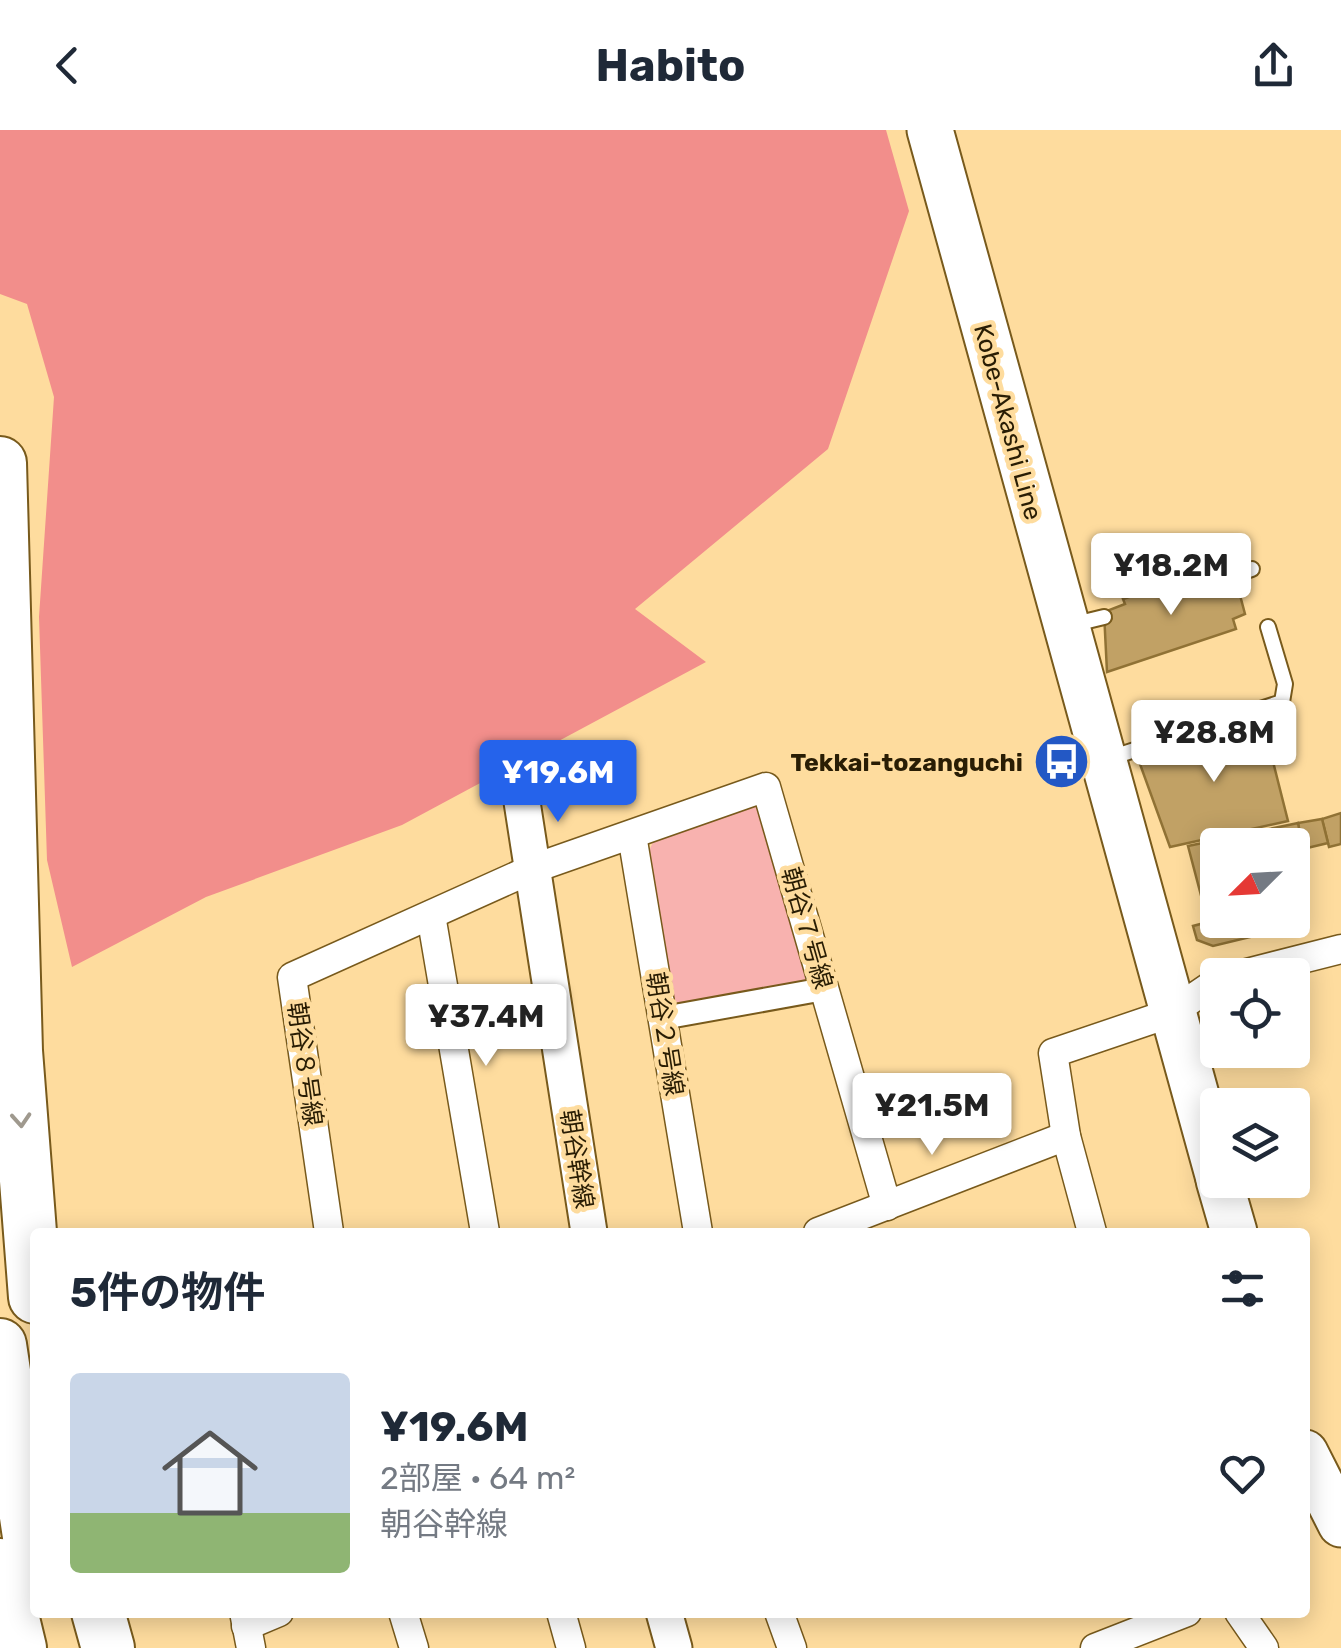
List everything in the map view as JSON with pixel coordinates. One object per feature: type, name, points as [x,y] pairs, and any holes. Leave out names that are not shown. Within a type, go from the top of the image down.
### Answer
[{"type":"highway","points":[[0,463],[16,1051],[30,1232]]},
{"type":"highway","points":[[0,1345],[30,1543]]},
{"type":"highway","points":[[0,1566],[20,1648]]},
{"type":"highway","points":[[43,1618],[49,1648]]},
{"type":"highway","points":[[80,1618],[87,1648]]},
{"type":"highway","points":[[100,1618],[108,1648]]},
{"type":"main road","name":"Kobe-Akashi Line","points":[[930,130],[1084,622],[1102,761],[1200,1115]]},
{"type":"main road","name":"Kobe-Akashi Line","points":[[1224,1198],[1233,1228]]},
{"type":"main road","points":[[1310,1462],[1341,1524]]},
{"type":"street","name":"朝谷７号線","points":[[632,834],[766,787],[887,1206]]},
{"type":"street","name":"朝谷幹線","points":[[520,790],[588,1228]]},
{"type":"street","name":"朝谷８号線","points":[[328,1228],[292,977],[532,869],[632,834]]},
{"type":"street","name":"朝谷２号線","points":[[632,834],[697,1228]]},
{"type":"street","points":[[431,914],[485,1228]]},
{"type":"street","points":[[1306,958],[1341,949]]},
{"type":"street","points":[[663,1018],[824,989]]},
{"type":"street","points":[[1091,1228],[1066,1136],[1053,1053],[1171,1013],[1200,993]]},
{"type":"street","points":[[829,1228],[1066,1136]]},
{"type":"street","points":[[405,1618],[414,1648]]},
{"type":"street","points":[[562,1618],[570,1648]]},
{"type":"street","points":[[666,1618],[674,1648]]},
{"type":"street","points":[[781,1618],[792,1648]]},
{"type":"street","points":[[1095,1648],[1172,1618]]},
{"type":"street","points":[[1243,1618],[1264,1648]]},
{"type":"lane","points":[[1223,578],[1252,569]]},
{"type":"lane","points":[[1102,761],[1282,702],[1284,684],[1268,627]]},
{"type":"shaded area","points":[[0,130],[886,130],[909,211],[828,449],[635,609],[706,662],[402,825],[206,897],[72,967],[47,860],[39,617],[54,397],[27,304],[0,294]]},
{"type":"shaded area","points":[[752,803],[767,813],[812,984],[674,1008],[647,855],[654,840]]},
{"type":"building","points":[[1220,567],[1225,587],[1237,584],[1245,614],[1233,619],[1236,629],[1107,672],[1104,612],[1125,604],[1123,599]]},
{"type":"building","points":[[1263,722],[1288,821],[1256,828],[1200,828],[1200,840],[1170,847],[1136,753]]},
{"type":"building","points":[[1341,813],[1341,844],[1329,847],[1322,819]]},
{"type":"building","points":[[1322,819],[1328,843],[1310,847],[1310,828],[1299,828],[1298,823]]},
{"type":"building","points":[[1200,843],[1200,892],[1188,846]]},
{"type":"building","points":[[1200,924],[1200,938],[1246,938],[1213,946],[1197,940],[1193,926]]},
{"type":"place","name":"Tekkai-tozanguchi","points":[[1062,762]]}]
